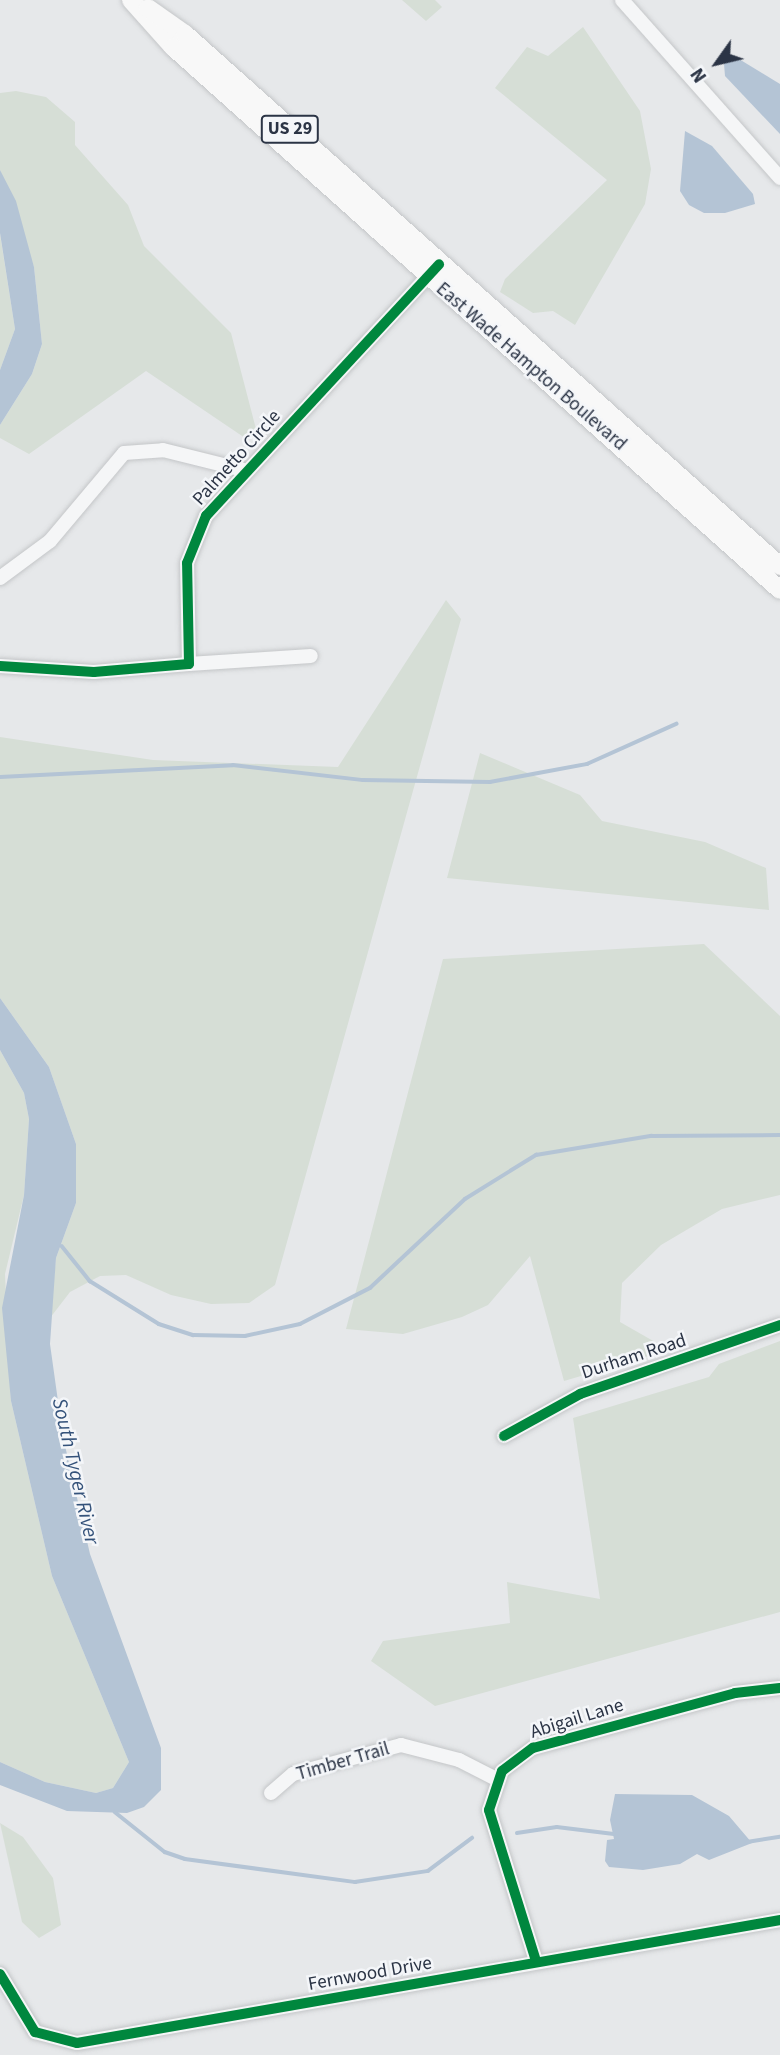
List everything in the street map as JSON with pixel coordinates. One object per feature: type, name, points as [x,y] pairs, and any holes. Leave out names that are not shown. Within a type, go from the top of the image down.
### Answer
[{"type":"main road","name":"East Wade Hampton Boulevard","points":[[131,0],[240,95]]},
{"type":"main road","name":"East Wade Hampton Boulevard","points":[[136,0],[780,590]]},
{"type":"main road","name":"East Wade Hampton Boulevard","points":[[433,270],[780,566]]},
{"type":"street","points":[[622,0],[780,178]]},
{"type":"street","name":"Palmetto Circle","points":[[189,664],[191,547],[206,516],[433,270]]},
{"type":"street","name":"Palmetto Circle","points":[[0,578],[50,541],[124,453],[163,450],[247,471]]},
{"type":"street","points":[[0,666],[94,673],[310,656]]},
{"type":"street","name":"Durham Road","points":[[504,1436],[580,1394],[780,1325]]},
{"type":"street","name":"Abigail Lane","points":[[536,1961],[491,1824],[489,1810],[498,1780],[516,1758],[533,1748],[735,1693],[780,1688]]},
{"type":"street","name":"Timber Trail","points":[[271,1793],[293,1773],[401,1745],[459,1760],[498,1780]]},
{"type":"street","name":"Fernwood Drive","points":[[0,1974],[35,2032],[77,2043],[780,1920]]},
{"type":"shaded area","points":[[402,0],[435,0],[442,7],[426,21]]},
{"type":"shaded area","points":[[583,27],[640,111],[651,169],[645,204],[575,325],[553,311],[533,313],[500,292],[505,279],[607,180],[495,88],[527,47],[548,56]]},
{"type":"shaded area","points":[[16,91],[46,97],[75,122],[75,145],[128,205],[144,246],[231,333],[256,429],[248,440],[146,371],[29,454],[0,438],[0,425],[32,374],[42,344],[34,267],[0,170],[0,93]]},
{"type":"shaded area","points":[[0,234],[15,329],[0,370]]},
{"type":"shaded area","points":[[446,600],[461,619],[275,1285],[249,1303],[211,1304],[171,1295],[126,1275],[100,1276],[70,1292],[50,1318],[56,1258],[76,1203],[76,1144],[49,1067],[0,998],[0,737],[153,760],[338,767]]},
{"type":"shaded area","points":[[480,753],[580,795],[602,821],[705,842],[766,868],[769,910],[447,878]]},
{"type":"shaded area","points":[[704,944],[780,1016],[780,1195],[722,1209],[661,1245],[622,1283],[620,1322],[669,1350],[564,1381],[530,1256],[488,1305],[462,1317],[403,1334],[346,1329],[443,959]]},
{"type":"shaded area","points":[[0,1050],[24,1093],[29,1119],[24,1195],[5,1274],[11,1401],[52,1576],[129,1762],[113,1788],[96,1793],[45,1782],[0,1762]]},
{"type":"shaded area","points":[[780,1341],[780,1612],[435,1706],[371,1661],[383,1641],[510,1623],[507,1582],[600,1599],[573,1418],[709,1377],[719,1364]]},
{"type":"shaded area","points":[[0,1823],[23,1837],[53,1878],[61,1925],[39,1938],[22,1922]]},
{"type":"water","points":[[734,56],[780,84],[780,134],[725,76],[724,64]]},
{"type":"water","points":[[685,131],[712,146],[753,194],[755,204],[725,213],[704,213],[689,205],[680,191]]},
{"type":"water","points":[[0,170],[16,201],[34,267],[42,344],[32,374],[0,425],[0,370],[15,329],[0,233]]},
{"type":"water","points":[[0,998],[49,1067],[76,1144],[76,1203],[56,1258],[50,1344],[63,1437],[90,1554],[161,1748],[161,1790],[144,1807],[127,1813],[67,1811],[0,1785],[0,1762],[45,1782],[96,1793],[113,1788],[129,1762],[52,1576],[11,1401],[2,1308],[24,1195],[29,1119],[24,1093],[0,1050]]},
{"type":"water","points":[[615,1794],[692,1795],[729,1816],[752,1843],[709,1860],[697,1854],[680,1864],[643,1870],[609,1867],[605,1861],[607,1840],[614,1839],[610,1820]]},
{"type":"waterway","points":[[0,777],[233,765],[363,780],[490,782],[587,764],[676,724]]},
{"type":"waterway","points":[[62,1246],[90,1281],[159,1324],[193,1335],[245,1336],[300,1324],[370,1288],[465,1199],[536,1155],[651,1136],[780,1135]]},
{"type":"waterway","points":[[115,1812],[165,1852],[185,1859],[355,1882],[428,1871],[472,1838]]},
{"type":"waterway","points":[[517,1833],[557,1827],[614,1834]]},
{"type":"waterway","points":[[747,1842],[780,1837]]},
{"type":"cycle path","points":[[0,666],[94,672],[189,664],[187,563],[206,516],[439,264]]},
{"type":"cycle path","points":[[504,1436],[580,1394],[780,1325]]},
{"type":"cycle path","points":[[536,1961],[489,1810],[502,1771],[533,1748],[735,1693],[780,1688]]},
{"type":"cycle path","points":[[0,1974],[35,2032],[77,2043],[780,1920]]},
{"type":"water label","name":"South Tyger River","points":[[76,1471]]}]
